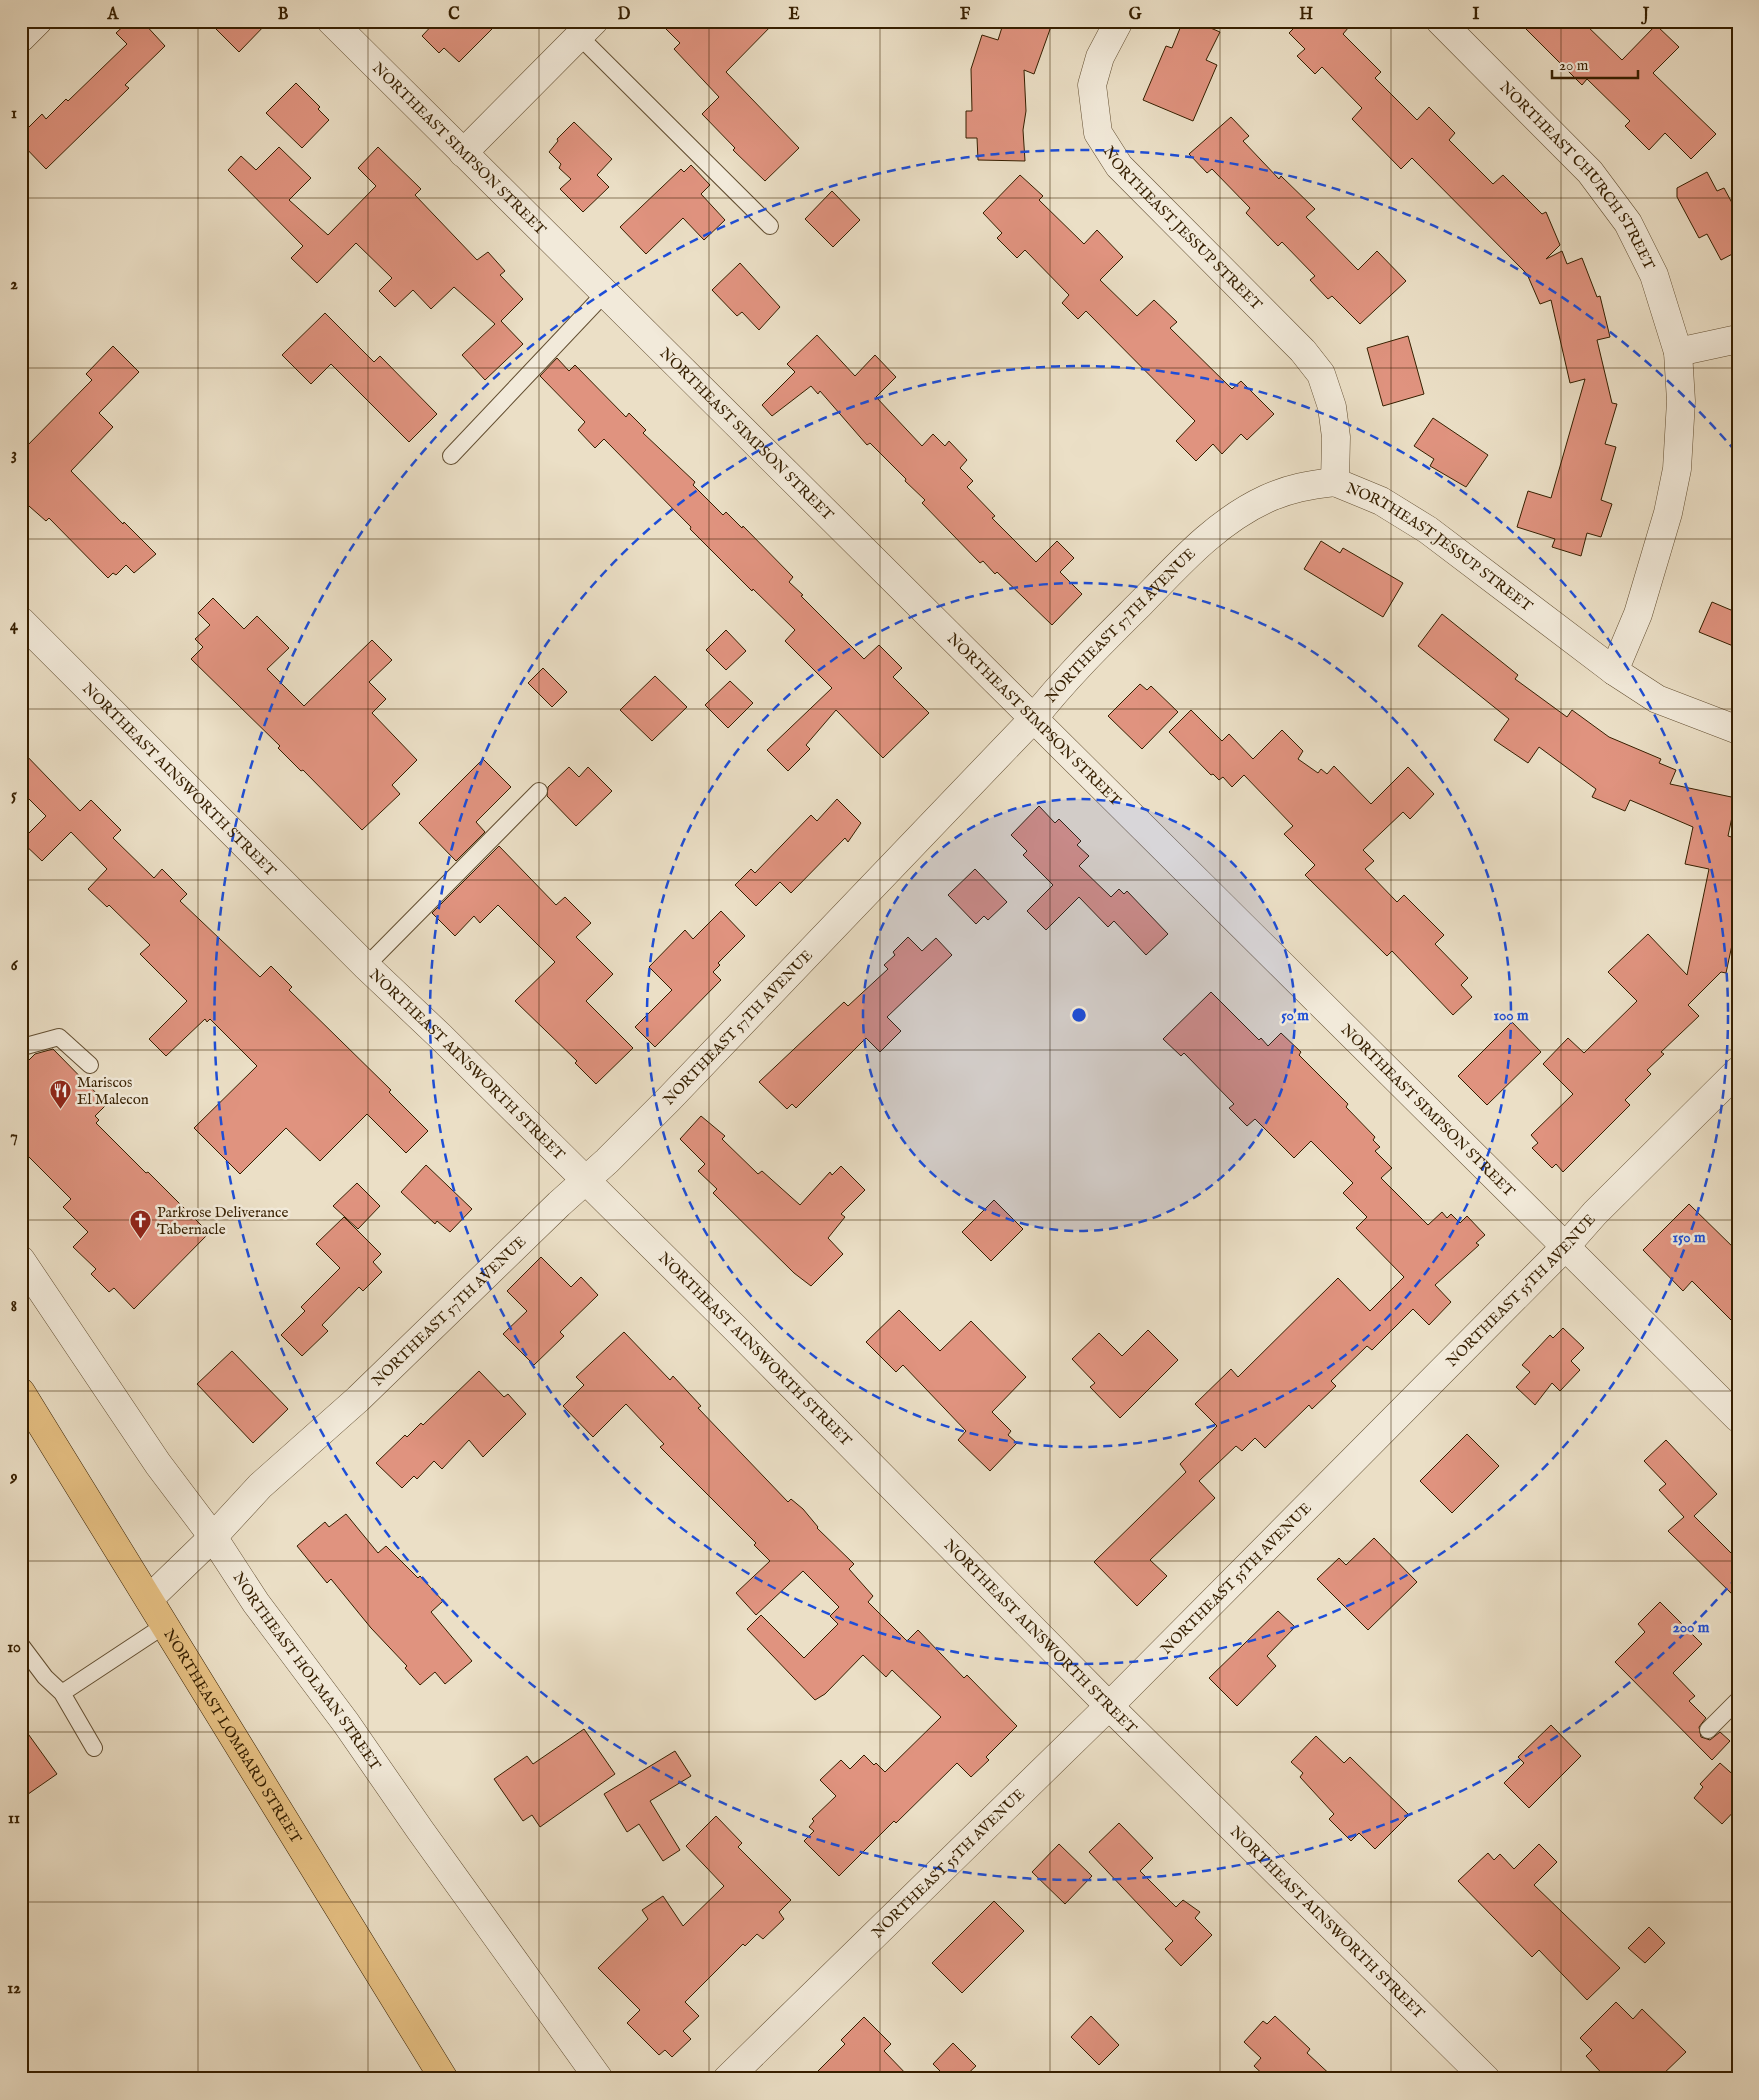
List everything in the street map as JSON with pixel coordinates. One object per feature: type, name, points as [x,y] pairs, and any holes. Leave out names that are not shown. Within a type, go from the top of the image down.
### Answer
[{"type":"main road","name":"NORTHEAST LOMBARD STREET","points":[[21,1392],[444,2079]]},
{"type":"street","points":[[21,38],[38,21]]},
{"type":"street","name":"NORTHEAST SIMPSON STREET","points":[[331,21],[1738,1418]]},
{"type":"street","name":"NORTHEAST JESSUP STREET","points":[[1120,21],[1100,57],[1092,85],[1098,133],[1119,166],[1303,351],[1321,374],[1332,407],[1336,437],[1335,482],[1380,501],[1428,530],[1614,671],[1657,699],[1738,730]]},
{"type":"street","name":"NORTHEAST CHURCH STREET","points":[[1440,21],[1590,172],[1628,223],[1654,275],[1678,352],[1682,401],[1677,469],[1668,512],[1638,614],[1614,671]]},
{"type":"street","points":[[463,153],[587,29]]},
{"type":"street","points":[[1678,352],[1738,339]]},
{"type":"street","name":"NORTHEAST 57TH AVENUE","points":[[149,1599],[213,1537],[260,1486],[358,1399],[669,1099],[1033,719],[1061,683],[1206,538],[1235,516],[1265,499],[1297,486],[1335,482]]},
{"type":"street","name":"NORTHEAST AINSWORTH STREET","points":[[21,621],[366,966],[441,1036],[735,1328],[1109,1706],[1486,2079]]},
{"type":"street","name":"NORTHEAST 55TH AVENUE","points":[[727,2079],[1109,1706],[1565,1247],[1595,1213],[1738,1071]]},
{"type":"street","name":"NORTHEAST HOLMAN STREET","points":[[21,1260],[158,1464],[213,1537],[267,1618],[346,1723],[420,1830],[599,2079]]},
{"type":"lane","points":[[587,29],[770,226]]},
{"type":"lane","points":[[451,456],[604,293]]},
{"type":"lane","points":[[366,966],[539,791]]},
{"type":"lane","points":[[23,1046],[59,1038],[90,1065]]},
{"type":"lane","points":[[62,1693],[165,1625]]},
{"type":"lane","points":[[21,1646],[45,1677],[62,1693],[94,1748]]},
{"type":"lane","points":[[1708,1730],[1738,1700]]},
{"type":"building","points":[[129,21],[142,21],[165,46],[125,85],[129,88],[46,169],[21,143],[21,135],[42,114],[46,119],[66,99],[68,101],[127,44],[116,33]]},
{"type":"building","points":[[208,21],[269,21],[239,52]]},
{"type":"building","points":[[436,21],[500,21],[459,62],[444,48],[439,53],[422,36]]},
{"type":"building","points":[[658,21],[776,21],[726,72],[799,148],[765,181],[733,150],[735,148],[702,114],[719,97],[674,49],[680,43]]},
{"type":"building","points":[[1004,21],[1053,21],[1034,74],[1024,70],[1026,111],[1023,130],[1025,161],[978,160],[977,138],[966,138],[966,111],[972,111],[971,69],[982,35],[998,40]]},
{"type":"building","points":[[1183,21],[1194,21],[1220,32],[1206,60],[1217,65],[1193,121],[1143,100],[1166,46],[1172,48]]},
{"type":"building","points":[[1301,21],[1354,21],[1343,34],[1381,72],[1375,78],[1417,120],[1429,107],[1455,133],[1449,140],[1493,184],[1503,175],[1542,214],[1546,212],[1560,245],[1546,259],[1562,251],[1567,264],[1582,258],[1597,297],[1600,296],[1610,337],[1597,340],[1612,403],[1617,404],[1605,444],[1616,447],[1601,500],[1612,504],[1601,537],[1587,533],[1581,556],[1552,547],[1555,539],[1517,527],[1528,491],[1551,498],[1585,379],[1570,383],[1551,300],[1540,304],[1527,274],[1412,158],[1401,169],[1352,119],[1362,108],[1322,67],[1315,74],[1297,56],[1305,49],[1289,33]]},
{"type":"building","points":[[1518,21],[1582,21],[1622,60],[1656,25],[1679,47],[1653,73],[1716,134],[1691,159],[1665,133],[1649,150],[1625,126],[1630,121],[1587,79],[1582,85]]},
{"type":"building","points":[[296,83],[320,107],[318,109],[329,120],[302,148],[266,113]]},
{"type":"building","points":[[1231,117],[1249,136],[1243,141],[1279,179],[1281,176],[1315,209],[1306,217],[1358,270],[1377,251],[1406,281],[1360,324],[1332,296],[1328,299],[1310,280],[1315,276],[1282,242],[1278,246],[1246,213],[1250,208],[1212,169],[1207,173],[1189,154]]},
{"type":"building","points":[[574,122],[612,159],[597,175],[609,187],[583,212],[560,189],[571,179],[559,168],[561,164],[549,152],[558,141],[557,139]]},
{"type":"building","points":[[279,147],[311,178],[289,200],[328,235],[376,186],[358,168],[378,147],[421,189],[415,195],[477,260],[488,252],[505,271],[500,275],[523,299],[501,321],[523,344],[485,380],[462,355],[495,324],[454,287],[431,309],[413,290],[395,307],[379,291],[392,278],[356,243],[317,283],[291,258],[303,246],[228,170],[241,156],[256,170]]},
{"type":"building","points":[[691,165],[710,185],[701,194],[725,220],[704,240],[683,218],[646,254],[620,227],[681,169],[684,172]]},
{"type":"building","points":[[1707,172],[1717,191],[1724,188],[1738,214],[1738,251],[1721,260],[1707,234],[1699,238],[1677,197],[1677,188]]},
{"type":"building","points":[[1020,175],[1043,196],[1039,200],[1084,244],[1097,230],[1123,257],[1100,280],[1137,316],[1154,300],[1177,322],[1170,328],[1232,389],[1241,381],[1274,414],[1247,440],[1241,434],[1222,454],[1213,444],[1196,461],[1176,441],[1195,421],[1086,311],[1078,319],[1062,303],[1069,295],[1025,250],[1017,258],[997,238],[1002,233],[983,213]]},
{"type":"building","points":[[832,191],[860,220],[833,247],[805,219]]},
{"type":"building","points":[[740,263],[780,307],[759,330],[742,312],[737,316],[712,290]]},
{"type":"building","points":[[325,313],[374,362],[380,356],[437,414],[409,442],[331,364],[311,384],[282,355]]},
{"type":"building","points":[[817,335],[855,376],[875,355],[896,377],[876,397],[922,446],[933,434],[945,446],[949,441],[967,460],[960,468],[973,481],[967,487],[995,516],[992,518],[1036,562],[1057,541],[1074,558],[1060,572],[1082,594],[1052,625],[997,572],[995,574],[983,561],[980,563],[922,503],[925,500],[905,481],[906,479],[870,443],[867,445],[820,391],[818,394],[811,386],[772,416],[762,405],[795,372],[787,364]]},
{"type":"building","points":[[1408,336],[1424,394],[1383,406],[1367,348]]},
{"type":"building","points":[[113,346],[139,372],[99,413],[113,427],[71,471],[123,524],[124,522],[156,554],[134,573],[126,565],[116,575],[113,573],[108,578],[49,518],[46,521],[21,499],[21,452],[92,380],[86,374]]},
{"type":"building","points":[[557,358],[569,371],[575,365],[626,417],[629,413],[646,430],[643,433],[695,482],[693,485],[723,515],[726,512],[742,528],[743,526],[793,577],[789,582],[803,595],[801,596],[864,659],[879,645],[902,668],[893,677],[929,713],[883,758],[836,710],[806,745],[810,749],[788,771],[767,750],[832,688],[785,641],[795,630],[753,589],[752,591],[690,529],[691,527],[604,439],[595,448],[578,430],[585,422],[540,376]]},
{"type":"building","points":[[1433,418],[1488,455],[1466,487],[1430,466],[1434,459],[1414,446]]},
{"type":"building","points":[[1321,541],[1340,553],[1343,548],[1403,583],[1383,617],[1304,569]]},
{"type":"building","points":[[213,598],[244,629],[257,616],[289,648],[267,669],[304,706],[372,640],[392,660],[369,682],[386,699],[372,713],[417,760],[392,785],[400,794],[362,830],[191,659],[203,647],[195,639],[210,625],[198,613]]},
{"type":"building","points":[[1712,602],[1738,613],[1738,648],[1699,632]]},
{"type":"building","points":[[1442,614],[1518,675],[1515,679],[1567,717],[1572,710],[1609,737],[1661,759],[1659,763],[1676,770],[1670,784],[1736,798],[1728,836],[1738,839],[1738,946],[1732,945],[1726,973],[1721,972],[1688,1005],[1699,1016],[1661,1052],[1664,1054],[1647,1070],[1651,1074],[1625,1100],[1630,1105],[1563,1172],[1556,1164],[1552,1168],[1532,1148],[1538,1143],[1531,1135],[1573,1094],[1543,1064],[1568,1038],[1584,1053],[1637,1001],[1608,972],[1648,934],[1687,975],[1709,869],[1685,864],[1693,827],[1630,800],[1625,811],[1592,797],[1596,789],[1539,747],[1528,763],[1494,740],[1509,719],[1418,646]]},
{"type":"building","points":[[726,630],[746,651],[726,670],[706,650]]},
{"type":"building","points":[[543,668],[567,692],[552,707],[528,683]]},
{"type":"building","points":[[655,676],[687,707],[652,741],[620,710]]},
{"type":"building","points":[[730,681],[753,703],[728,728],[705,705]]},
{"type":"building","points":[[1140,684],[1147,690],[1151,686],[1178,712],[1142,749],[1108,716]]},
{"type":"building","points":[[1191,710],[1222,741],[1229,734],[1253,759],[1282,730],[1303,751],[1298,759],[1318,773],[1321,769],[1327,774],[1334,766],[1371,804],[1408,767],[1434,794],[1410,819],[1403,812],[1363,850],[1374,861],[1365,869],[1397,902],[1404,895],[1444,935],[1435,944],[1468,978],[1461,985],[1472,997],[1453,1015],[1392,951],[1387,956],[1305,875],[1315,865],[1284,834],[1293,826],[1244,775],[1232,787],[1223,777],[1219,780],[1213,774],[1211,775],[1169,732]]},
{"type":"building","points":[[21,750],[80,811],[91,800],[121,830],[113,838],[154,878],[162,869],[187,894],[180,901],[260,977],[271,966],[292,987],[289,990],[391,1090],[389,1092],[428,1131],[406,1153],[367,1114],[320,1161],[286,1128],[240,1174],[194,1128],[257,1066],[210,1019],[207,1022],[205,1019],[166,1056],[149,1039],[187,1001],[140,954],[150,945],[109,905],[107,907],[88,889],[107,869],[71,832],[42,861],[21,841],[46,816],[21,791]]},
{"type":"building","points":[[483,759],[511,787],[476,822],[485,832],[456,861],[419,823]]},
{"type":"building","points":[[569,767],[579,777],[588,767],[612,791],[576,826],[547,796],[548,787]]},
{"type":"building","points":[[837,799],[861,823],[848,842],[845,838],[791,893],[780,882],[756,906],[735,885],[751,869],[755,873],[811,815],[817,821]]},
{"type":"building","points":[[1039,806],[1055,823],[1059,819],[1081,841],[1077,845],[1089,856],[1079,866],[1111,897],[1119,889],[1124,894],[1127,891],[1168,934],[1146,955],[1114,921],[1108,927],[1079,897],[1046,930],[1027,911],[1053,885],[1023,855],[1027,851],[1011,835]]},
{"type":"building","points":[[499,846],[556,905],[565,897],[591,923],[576,937],[613,974],[586,1001],[633,1048],[596,1084],[575,1063],[577,1061],[515,1001],[555,962],[498,905],[480,923],[474,916],[455,936],[432,913]]},
{"type":"building","points":[[975,869],[1007,902],[988,920],[984,916],[976,924],[948,895]]},
{"type":"building","points":[[721,911],[745,936],[718,963],[720,965],[713,972],[721,980],[655,1047],[635,1027],[672,990],[649,967],[685,930],[693,939]]},
{"type":"building","points":[[908,937],[922,951],[936,938],[952,955],[887,1017],[901,1031],[880,1052],[866,1038],[796,1108],[792,1104],[787,1109],[759,1082],[844,1002],[848,1006],[888,969],[884,965],[895,955],[893,952]]},
{"type":"building","points":[[1211,992],[1259,1040],[1261,1038],[1268,1046],[1281,1033],[1301,1052],[1299,1055],[1348,1104],[1346,1107],[1375,1137],[1373,1140],[1380,1147],[1375,1151],[1392,1168],[1381,1178],[1428,1225],[1442,1212],[1447,1218],[1451,1214],[1460,1223],[1467,1216],[1485,1235],[1476,1243],[1479,1245],[1435,1285],[1451,1302],[1429,1325],[1413,1309],[1372,1350],[1367,1346],[1331,1381],[1336,1386],[1312,1409],[1309,1405],[1265,1448],[1255,1438],[1242,1451],[1236,1446],[1199,1481],[1215,1498],[1150,1560],[1167,1576],[1137,1606],[1094,1562],[1186,1472],[1180,1464],[1217,1426],[1195,1404],[1231,1369],[1238,1377],[1338,1278],[1370,1311],[1404,1277],[1356,1228],[1367,1217],[1343,1193],[1353,1183],[1311,1141],[1294,1158],[1255,1119],[1247,1126],[1229,1108],[1234,1104],[1184,1053],[1181,1056],[1163,1039]]},
{"type":"building","points":[[1512,1022],[1541,1052],[1487,1105],[1458,1076]]},
{"type":"building","points":[[53,1049],[107,1104],[95,1116],[99,1120],[96,1123],[209,1233],[134,1309],[114,1288],[109,1292],[91,1274],[96,1269],[73,1247],[88,1232],[63,1207],[71,1199],[21,1149],[21,1068],[35,1054]]},
{"type":"building","points":[[701,1116],[725,1136],[722,1139],[758,1174],[762,1171],[800,1205],[830,1172],[832,1175],[841,1166],[865,1190],[841,1214],[845,1217],[828,1238],[843,1254],[811,1286],[794,1273],[713,1193],[717,1189],[698,1171],[705,1164],[680,1139]]},
{"type":"building","points":[[426,1165],[472,1209],[450,1232],[437,1221],[435,1224],[401,1192]]},
{"type":"building","points":[[357,1183],[380,1206],[358,1229],[333,1206]]},
{"type":"building","points":[[994,1200],[1023,1229],[991,1261],[962,1232]]},
{"type":"building","points":[[1689,1204],[1738,1252],[1738,1327],[1692,1281],[1683,1291],[1643,1250]]},
{"type":"building","points":[[344,1217],[381,1254],[373,1262],[382,1272],[363,1291],[359,1287],[322,1325],[328,1331],[302,1356],[281,1335],[305,1311],[301,1307],[340,1268],[316,1244]]},
{"type":"building","points":[[541,1257],[571,1287],[581,1277],[598,1295],[560,1332],[564,1336],[534,1365],[503,1334],[527,1311],[507,1291]]},
{"type":"building","points":[[899,1310],[940,1351],[971,1321],[1026,1377],[992,1412],[1011,1431],[1008,1435],[1017,1443],[990,1471],[958,1440],[966,1431],[903,1365],[896,1372],[866,1342]]},
{"type":"building","points":[[1563,1328],[1584,1348],[1571,1361],[1580,1370],[1560,1391],[1552,1383],[1535,1405],[1516,1387],[1530,1372],[1522,1365],[1550,1335],[1553,1338]]},
{"type":"building","points":[[1148,1330],[1178,1360],[1120,1418],[1090,1387],[1095,1383],[1072,1359],[1099,1333],[1122,1356]]},
{"type":"building","points":[[624,1332],[670,1380],[673,1376],[701,1406],[698,1408],[788,1502],[791,1499],[803,1509],[817,1528],[854,1564],[849,1569],[873,1596],[868,1602],[907,1641],[918,1630],[964,1678],[967,1675],[1017,1726],[986,1757],[989,1760],[971,1777],[957,1763],[896,1823],[894,1821],[839,1876],[804,1841],[814,1831],[809,1827],[814,1821],[812,1819],[836,1796],[820,1780],[841,1760],[850,1769],[864,1755],[885,1772],[941,1717],[892,1670],[886,1677],[863,1655],[825,1694],[815,1700],[747,1629],[761,1615],[804,1658],[838,1624],[830,1616],[839,1607],[803,1571],[756,1615],[736,1593],[770,1561],[754,1545],[756,1543],[660,1447],[664,1444],[626,1404],[593,1437],[563,1406],[584,1385],[576,1377]]},
{"type":"building","points":[[232,1351],[288,1409],[253,1443],[197,1384]]},
{"type":"building","points":[[479,1371],[504,1397],[508,1394],[526,1414],[483,1457],[469,1440],[442,1469],[434,1461],[417,1479],[414,1476],[402,1488],[376,1463],[405,1435],[407,1437],[421,1423],[423,1425]]},
{"type":"building","points":[[1467,1434],[1499,1466],[1452,1513],[1420,1481]]},
{"type":"building","points":[[1666,1440],[1717,1494],[1694,1516],[1738,1560],[1738,1600],[1668,1531],[1684,1517],[1659,1490],[1666,1484],[1644,1461]]},
{"type":"building","points":[[346,1514],[378,1553],[386,1546],[418,1578],[420,1576],[443,1601],[431,1612],[472,1661],[445,1684],[435,1672],[420,1685],[405,1668],[407,1666],[371,1628],[331,1579],[327,1583],[297,1546],[325,1522],[329,1527]]},
{"type":"building","points":[[1374,1538],[1417,1582],[1368,1630],[1317,1579],[1339,1558],[1346,1565]]},
{"type":"building","points":[[1660,1602],[1702,1644],[1673,1673],[1695,1696],[1689,1701],[1706,1718],[1699,1727],[1701,1737],[1710,1740],[1720,1732],[1730,1741],[1712,1760],[1615,1662],[1645,1632],[1638,1624]]},
{"type":"building","points":[[1278,1611],[1295,1627],[1267,1656],[1276,1666],[1237,1706],[1209,1678]]},
{"type":"building","points":[[21,1724],[57,1774],[21,1799]]},
{"type":"building","points":[[1551,1725],[1581,1756],[1529,1808],[1504,1783],[1524,1763],[1518,1757]]},
{"type":"building","points":[[584,1729],[615,1774],[540,1827],[532,1815],[523,1821],[494,1779],[527,1756],[533,1764]]},
{"type":"building","points":[[1316,1736],[1344,1763],[1350,1757],[1409,1815],[1375,1849],[1359,1833],[1351,1841],[1329,1819],[1334,1814],[1300,1777],[1303,1773],[1291,1762]]},
{"type":"building","points":[[675,1751],[691,1776],[650,1801],[680,1850],[663,1861],[639,1824],[627,1832],[604,1794]]},
{"type":"building","points":[[1720,1763],[1738,1779],[1738,1807],[1722,1824],[1694,1798],[1703,1787],[1700,1784]]},
{"type":"building","points":[[716,1816],[742,1843],[738,1847],[791,1900],[779,1912],[784,1919],[763,1939],[757,1934],[745,1946],[743,1944],[685,2002],[699,2016],[683,2031],[691,2039],[672,2057],[665,2050],[659,2055],[627,2023],[640,2010],[598,1968],[648,1919],[642,1910],[663,1896],[683,1926],[724,1886],[686,1846]]},
{"type":"building","points":[[1119,1823],[1153,1858],[1140,1871],[1176,1907],[1183,1900],[1200,1912],[1195,1918],[1212,1935],[1181,1966],[1165,1949],[1173,1941],[1089,1852]]},
{"type":"building","points":[[1059,1844],[1092,1876],[1065,1904],[1032,1872]]},
{"type":"building","points":[[1539,1844],[1557,1862],[1534,1885],[1620,1968],[1587,2000],[1539,1950],[1532,1957],[1458,1881],[1488,1853],[1494,1860],[1500,1854],[1514,1869]]},
{"type":"building","points":[[994,1901],[1024,1931],[962,1993],[932,1963]]},
{"type":"building","points":[[1649,1927],[1665,1943],[1645,1963],[1628,1948]]},
{"type":"building","points":[[1616,2002],[1633,2019],[1642,2009],[1686,2052],[1658,2079],[1607,2079],[1586,2056],[1592,2050],[1580,2038]]},
{"type":"building","points":[[1091,2016],[1119,2045],[1099,2065],[1071,2037]]},
{"type":"building","points":[[1275,2016],[1310,2049],[1307,2053],[1335,2079],[1268,2079],[1254,2066],[1261,2058],[1244,2042],[1263,2021],[1267,2024]]},
{"type":"building","points":[[864,2017],[891,2044],[884,2051],[911,2079],[810,2079],[845,2044],[841,2040]]},
{"type":"building","points":[[953,2043],[976,2066],[962,2079],[948,2079],[933,2064]]},
{"type":"place","name":"Mariscos El Malecon","points":[[61,1110]]},
{"type":"place","name":"Parkrose Deliverance Tabernacle","points":[[141,1240]]}]
